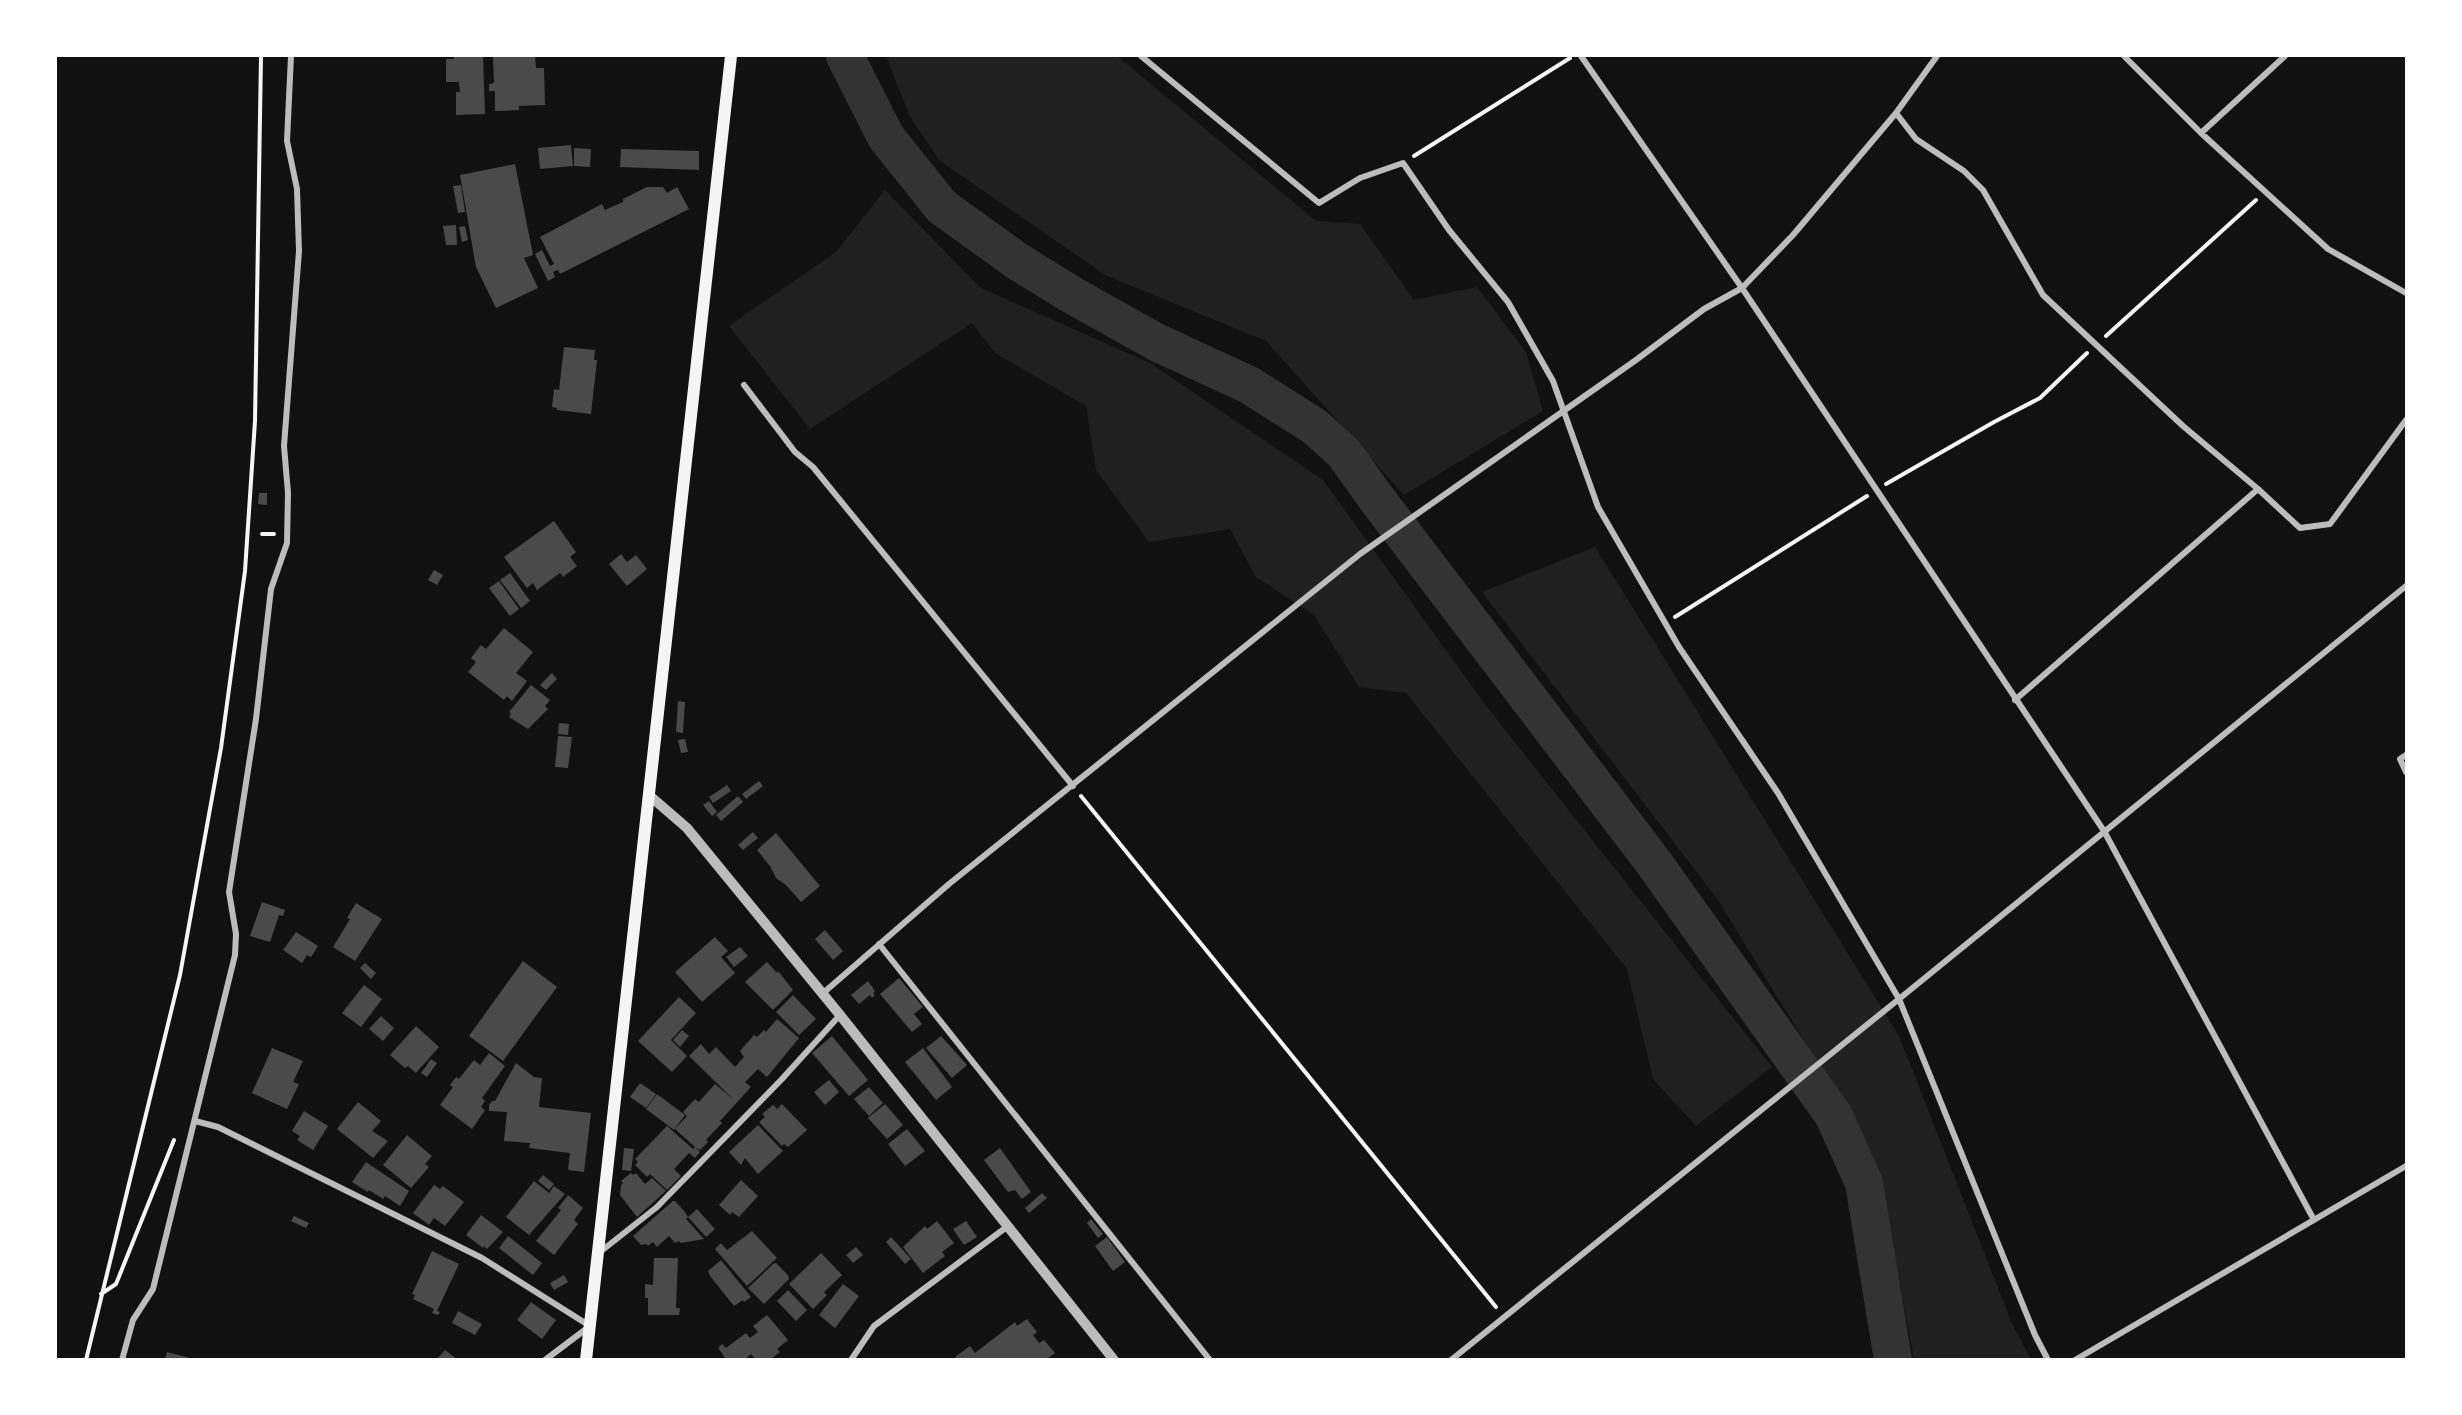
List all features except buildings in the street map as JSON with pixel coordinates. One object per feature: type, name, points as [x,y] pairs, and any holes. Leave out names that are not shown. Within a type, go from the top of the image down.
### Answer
[{"type":"main road","points":[[586,1359],[730,56]]},
{"type":"street","points":[[122,1359],[133,1320],[153,1289],[235,955],[236,934],[229,892],[256,719],[271,588],[287,543],[288,493],[284,446],[299,251],[297,189],[286,141],[291,56]]},
{"type":"street","points":[[1141,56],[1319,203],[1360,178],[1403,163],[1449,230],[1508,302],[1553,381],[1598,507],[1665,623],[1778,793],[1899,999],[2035,1335],[2048,1359]]},
{"type":"street","points":[[1581,56],[1742,288],[2103,831],[2313,1220]]},
{"type":"street","points":[[822,994],[949,884],[1360,554],[1704,309],[1742,288],[1793,235],[1896,113],[1936,56]]},
{"type":"street","points":[[2124,56],[2201,133],[2328,249],[2406,293]]},
{"type":"street","points":[[2201,133],[2285,56]]},
{"type":"street","points":[[1896,113],[1916,139],[1964,171],[1983,190],[2043,295],[2183,426],[2300,528],[2330,524],[2406,420]]},
{"type":"street","points":[[744,385],[795,452],[813,468],[1073,786]]},
{"type":"street","points":[[2015,700],[2258,489]]},
{"type":"street","points":[[1451,1359],[1899,999],[2406,586]]},
{"type":"street","points":[[2406,755],[2400,759],[2406,772]]},
{"type":"street","points":[[650,796],[687,828],[840,1015],[1114,1359]]},
{"type":"street","points":[[879,944],[1210,1359]]},
{"type":"street","points":[[599,1252],[657,1207],[782,1079],[840,1015]]},
{"type":"street","points":[[195,1121],[218,1127],[472,1253],[590,1326],[545,1359]]},
{"type":"street","points":[[2075,1359],[2406,1166]]},
{"type":"street","points":[[851,1359],[873,1326],[1008,1225]]},
{"type":"path","points":[[86,1359],[180,975],[221,748],[243,583],[255,421],[261,56]]},
{"type":"path","points":[[1403,163],[1573,56]]},
{"type":"path","points":[[1665,623],[1877,489],[2040,398],[2265,191]]},
{"type":"path","points":[[1073,786],[1504,1318]]},
{"type":"path","points":[[101,1294],[116,1284],[175,1138]]},
{"type":"shaded area","points":[[886,56],[1117,56],[1316,221],[1360,224],[1414,300],[1477,287],[1526,352],[1543,411],[1404,495],[1266,341],[1107,276],[940,161],[910,117]]},
{"type":"shaded area","points":[[885,190],[981,288],[1150,363],[1323,480],[1487,707],[1772,1067],[1696,1126],[1653,1079],[1627,969],[1406,693],[1359,687],[1314,615],[1256,577],[1230,529],[1149,542],[1096,470],[1086,406],[995,353],[972,323],[810,429],[729,326],[836,252]]},
{"type":"shaded area","points":[[1595,547],[1899,1036],[2013,1326],[2031,1359],[1914,1359],[1891,1239],[1858,1136],[1839,1098],[1718,900],[1482,592]]},
{"type":"waterway","points":[[845,56],[886,137],[942,207],[1017,261],[1072,295],[1156,342],[1249,385],[1314,426],[1344,453],[1654,863],[1834,1116],[1864,1183],[1893,1360]]}]
